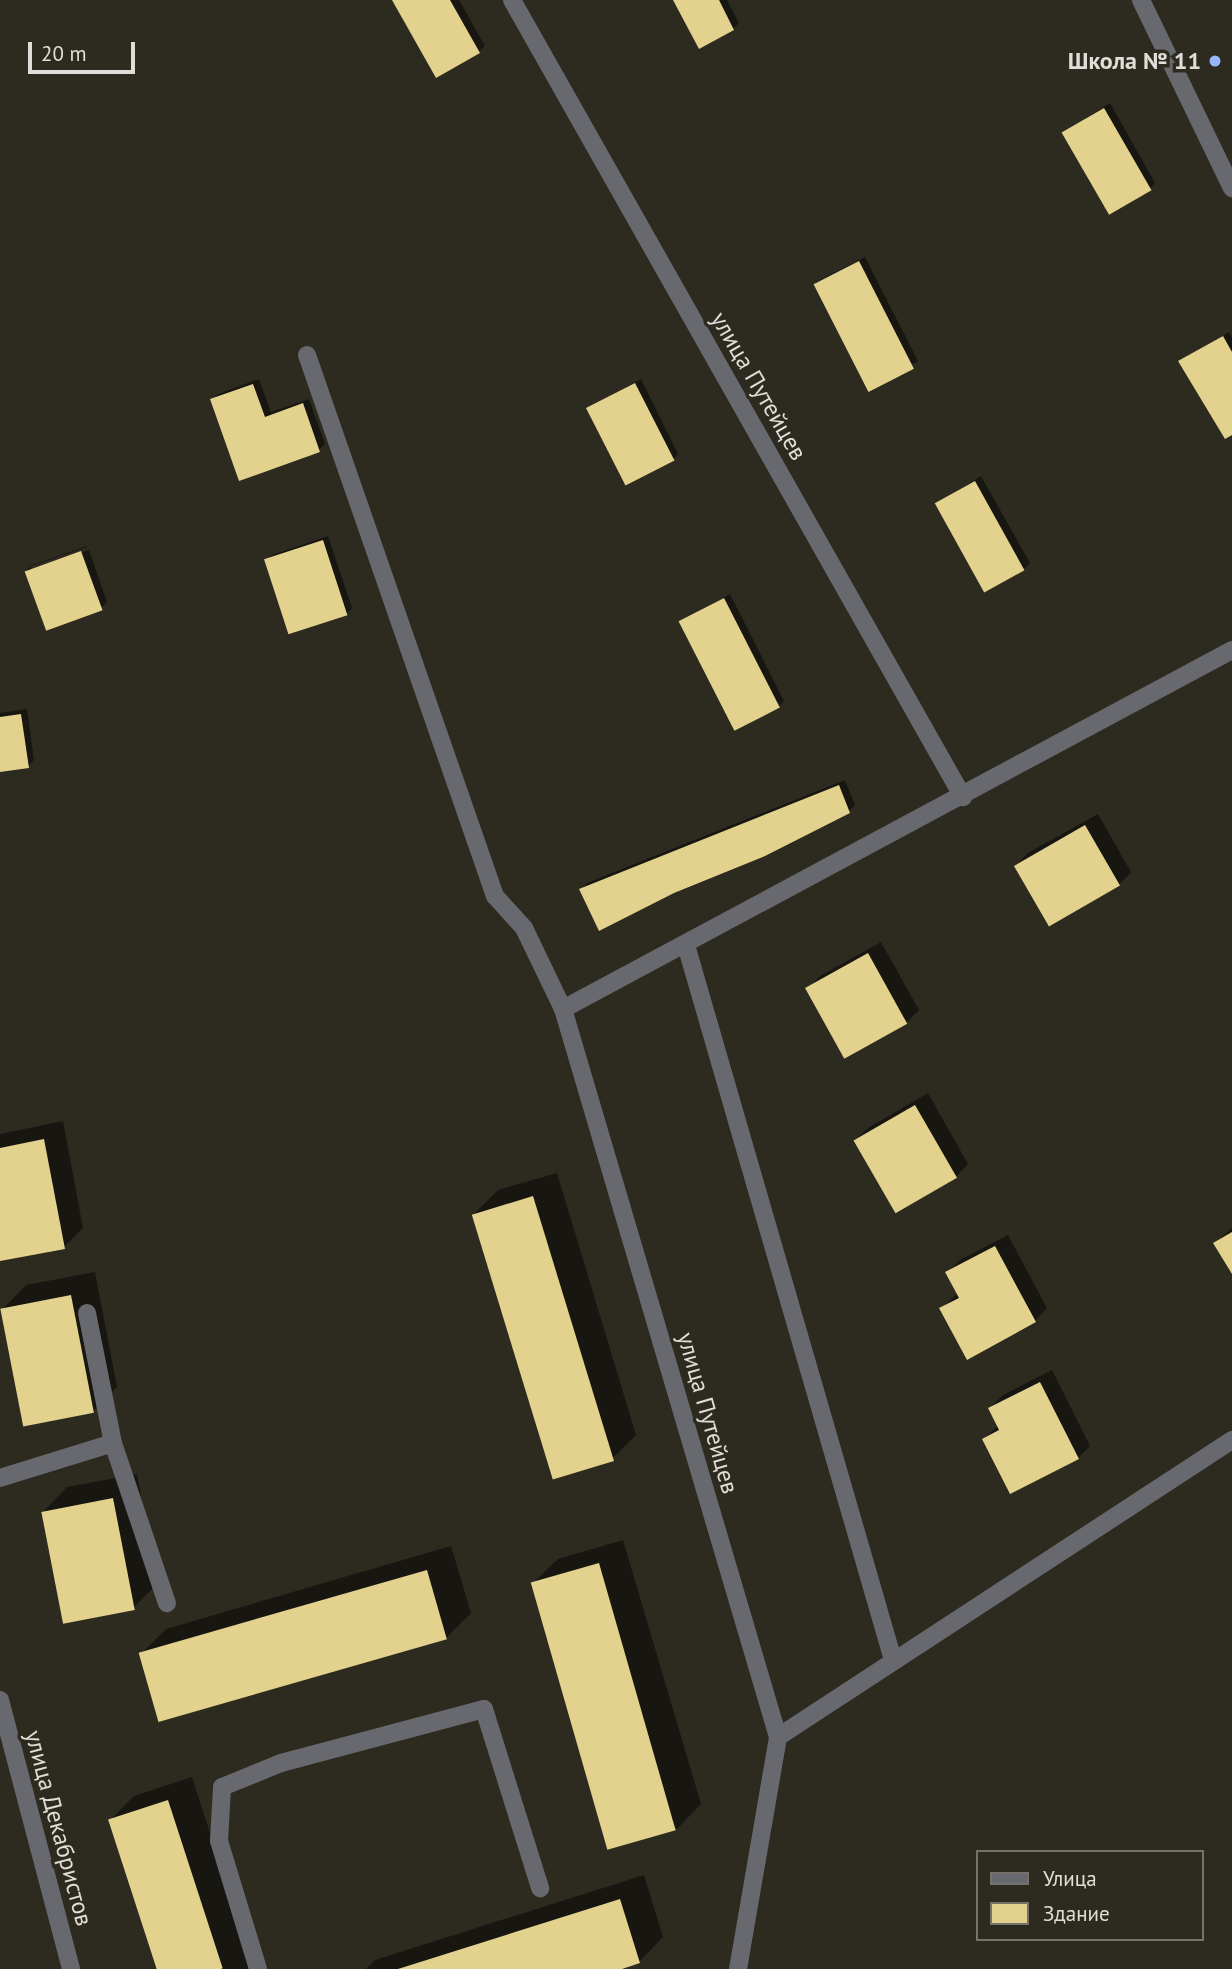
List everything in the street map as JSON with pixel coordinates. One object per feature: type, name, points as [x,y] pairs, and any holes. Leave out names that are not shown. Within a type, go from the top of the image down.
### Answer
[{"type":"street","name":"улица Путейцев","points":[[512,0],[963,797]]},
{"type":"street","points":[[1141,0],[1232,188]]},
{"type":"street","name":"улица Путейцев","points":[[307,355],[495,896],[524,928],[563,1010],[778,1737],[738,1969]]},
{"type":"street","points":[[563,1010],[1232,650]]},
{"type":"street","points":[[686,945],[893,1660]]},
{"type":"street","points":[[87,1313],[113,1443],[167,1603]]},
{"type":"street","points":[[778,1737],[1232,1440]]},
{"type":"street","points":[[0,1478],[113,1443]]},
{"type":"street","name":"улица Декабристов","points":[[0,1700],[71,1969]]},
{"type":"street","points":[[258,1969],[219,1840],[222,1787],[281,1763],[484,1709],[540,1888]]},
{"type":"building","points":[[392,0],[450,0],[480,53],[436,78]]},
{"type":"building","points":[[673,0],[719,0],[734,30],[699,49]]},
{"type":"building","points":[[1104,108],[1152,190],[1109,215],[1062,133]]},
{"type":"building","points":[[859,261],[914,369],[868,392],[814,284]]},
{"type":"building","points":[[1223,336],[1232,352],[1232,435],[1225,439],[1178,361]]},
{"type":"building","points":[[635,383],[674,461],[625,485],[586,408]]},
{"type":"building","points":[[253,384],[265,417],[303,403],[320,452],[239,481],[210,399]]},
{"type":"building","points":[[975,481],[1024,570],[984,593],[935,503]]},
{"type":"building","points":[[323,540],[347,615],[288,634],[264,559]]},
{"type":"building","points":[[81,551],[103,610],[46,631],[25,572]]},
{"type":"building","points":[[724,598],[780,708],[734,731],[679,621]]},
{"type":"building","points":[[21,714],[29,768],[0,772],[0,717]]},
{"type":"building","points":[[839,785],[850,813],[765,856],[674,893],[599,931],[579,889]]},
{"type":"building","points":[[1085,825],[1120,886],[1049,927],[1014,866]]},
{"type":"building","points":[[868,953],[907,1024],[844,1059],[805,988]]},
{"type":"building","points":[[915,1105],[957,1178],[896,1213],[854,1140]]},
{"type":"building","points":[[44,1139],[65,1249],[0,1261],[0,1148]]},
{"type":"building","points":[[533,1196],[614,1461],[553,1480],[472,1215]]},
{"type":"building","points":[[1232,1232],[1232,1274],[1213,1243]]},
{"type":"building","points":[[995,1246],[1036,1322],[967,1360],[939,1308],[959,1298],[945,1272]]},
{"type":"building","points":[[71,1295],[94,1413],[23,1427],[0,1309]]},
{"type":"building","points":[[1040,1382],[1079,1459],[1010,1494],[982,1439],[999,1430],[988,1408]]},
{"type":"building","points":[[113,1498],[135,1610],[63,1624],[41,1512]]},
{"type":"building","points":[[599,1563],[676,1830],[607,1850],[531,1583]]},
{"type":"building","points":[[427,1570],[447,1639],[158,1722],[139,1653]]},
{"type":"building","points":[[168,1800],[223,1968],[157,1969],[108,1819]]},
{"type":"building","points":[[620,1899],[640,1963],[622,1969],[398,1969]]},
{"type":"place","name":"Школа № 11","points":[[1215,61]]}]
